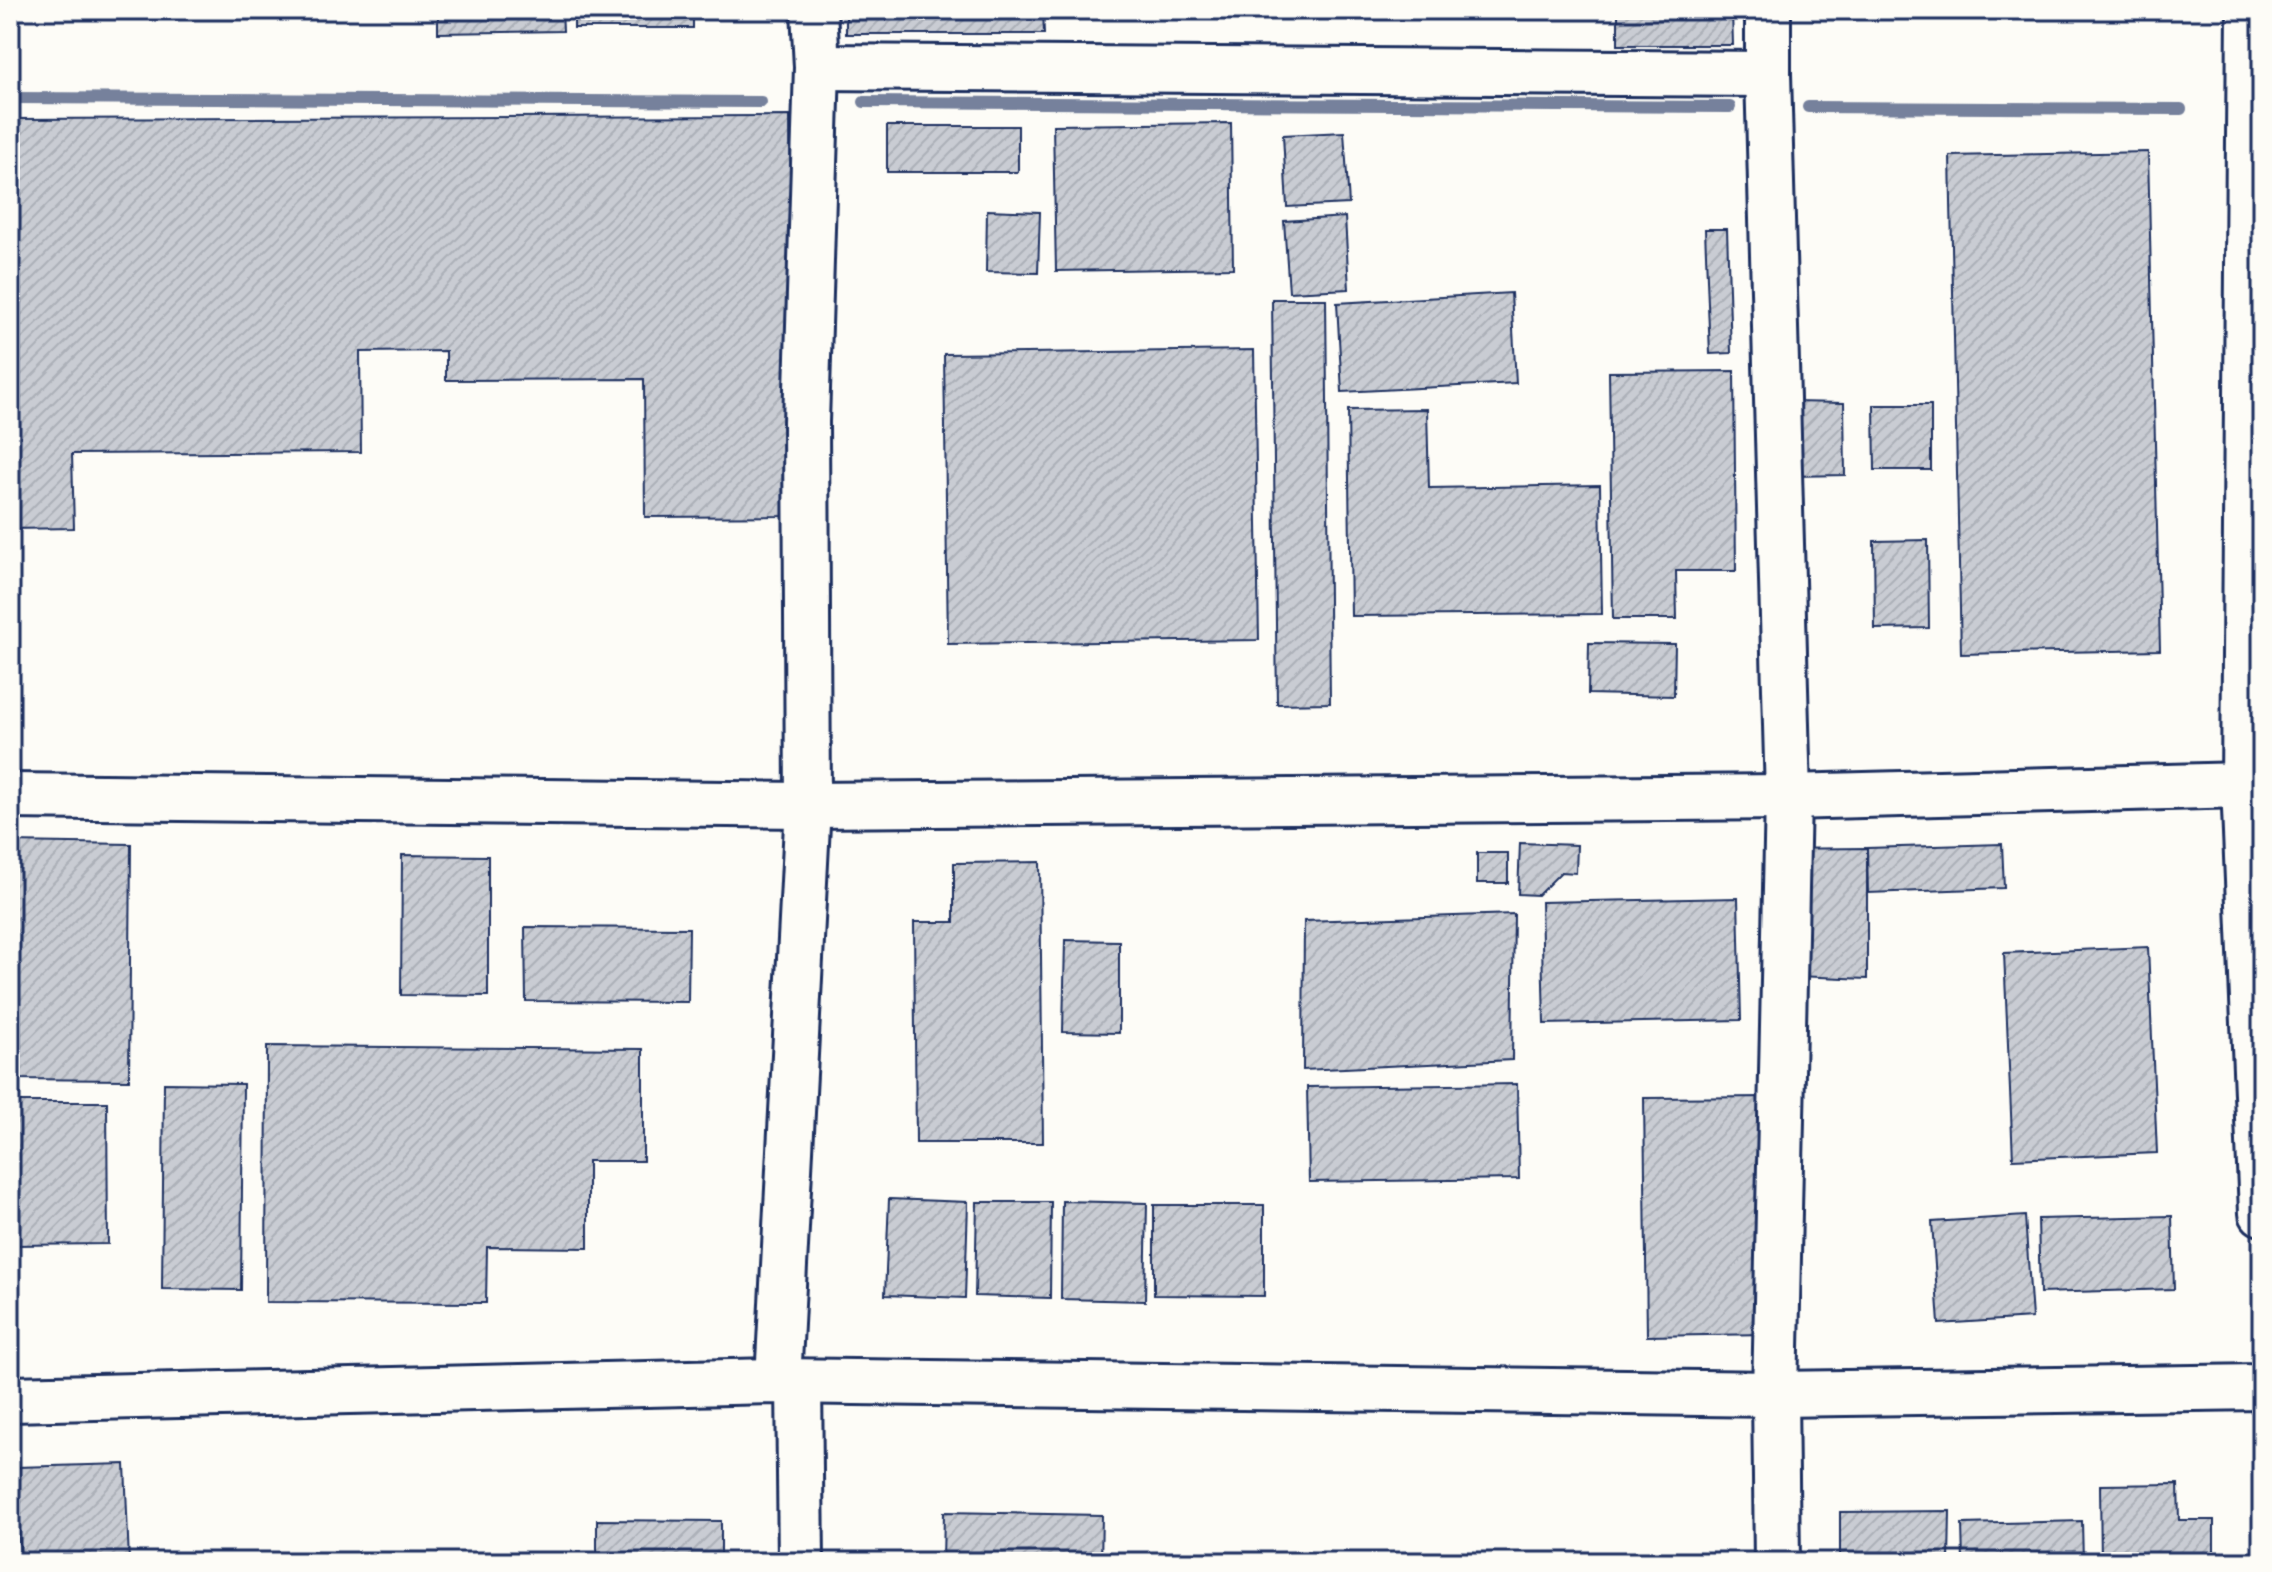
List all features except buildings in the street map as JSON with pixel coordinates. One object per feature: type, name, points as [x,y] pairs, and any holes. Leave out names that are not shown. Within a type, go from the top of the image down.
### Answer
[{"type":"street","points":[[801,1562],[789,1382],[808,805],[806,422],[817,67],[814,10]]},
{"type":"street","points":[[1768,10],[1788,797],[1775,1394],[1777,1562]]},
{"type":"street","points":[[2250,10],[2256,91],[2244,785],[2262,1213]]},
{"type":"street","points":[[817,67],[1768,74]]},
{"type":"street","points":[[10,796],[808,805],[1788,797],[2244,785]]},
{"type":"street","points":[[10,1399],[789,1382],[1775,1394],[2262,1387]]},
{"type":"waterway","points":[[10,98],[761,102]]},
{"type":"waterway","points":[[864,102],[1730,107]]},
{"type":"waterway","points":[[1808,107],[2181,109]]}]
